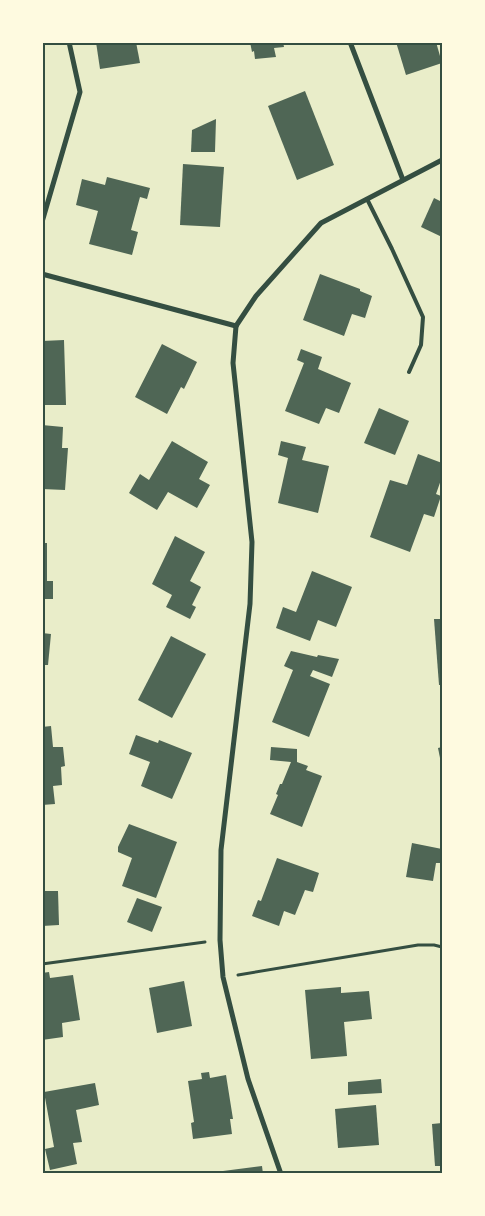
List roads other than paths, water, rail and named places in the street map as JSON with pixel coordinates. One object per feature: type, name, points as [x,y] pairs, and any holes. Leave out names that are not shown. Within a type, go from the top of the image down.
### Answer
[{"type":"street","points":[[42,222],[80,92],[68,42]]},
{"type":"street","points":[[350,42],[402,180]]},
{"type":"street","points":[[281,1174],[248,1080],[223,977],[220,940],[221,850],[250,604],[252,542],[233,363],[236,326],[256,296],[321,223],[442,160]]},
{"type":"street","points":[[42,274],[236,326]]},
{"type":"lane","points":[[367,199],[423,318],[422,345],[409,372]]}]
